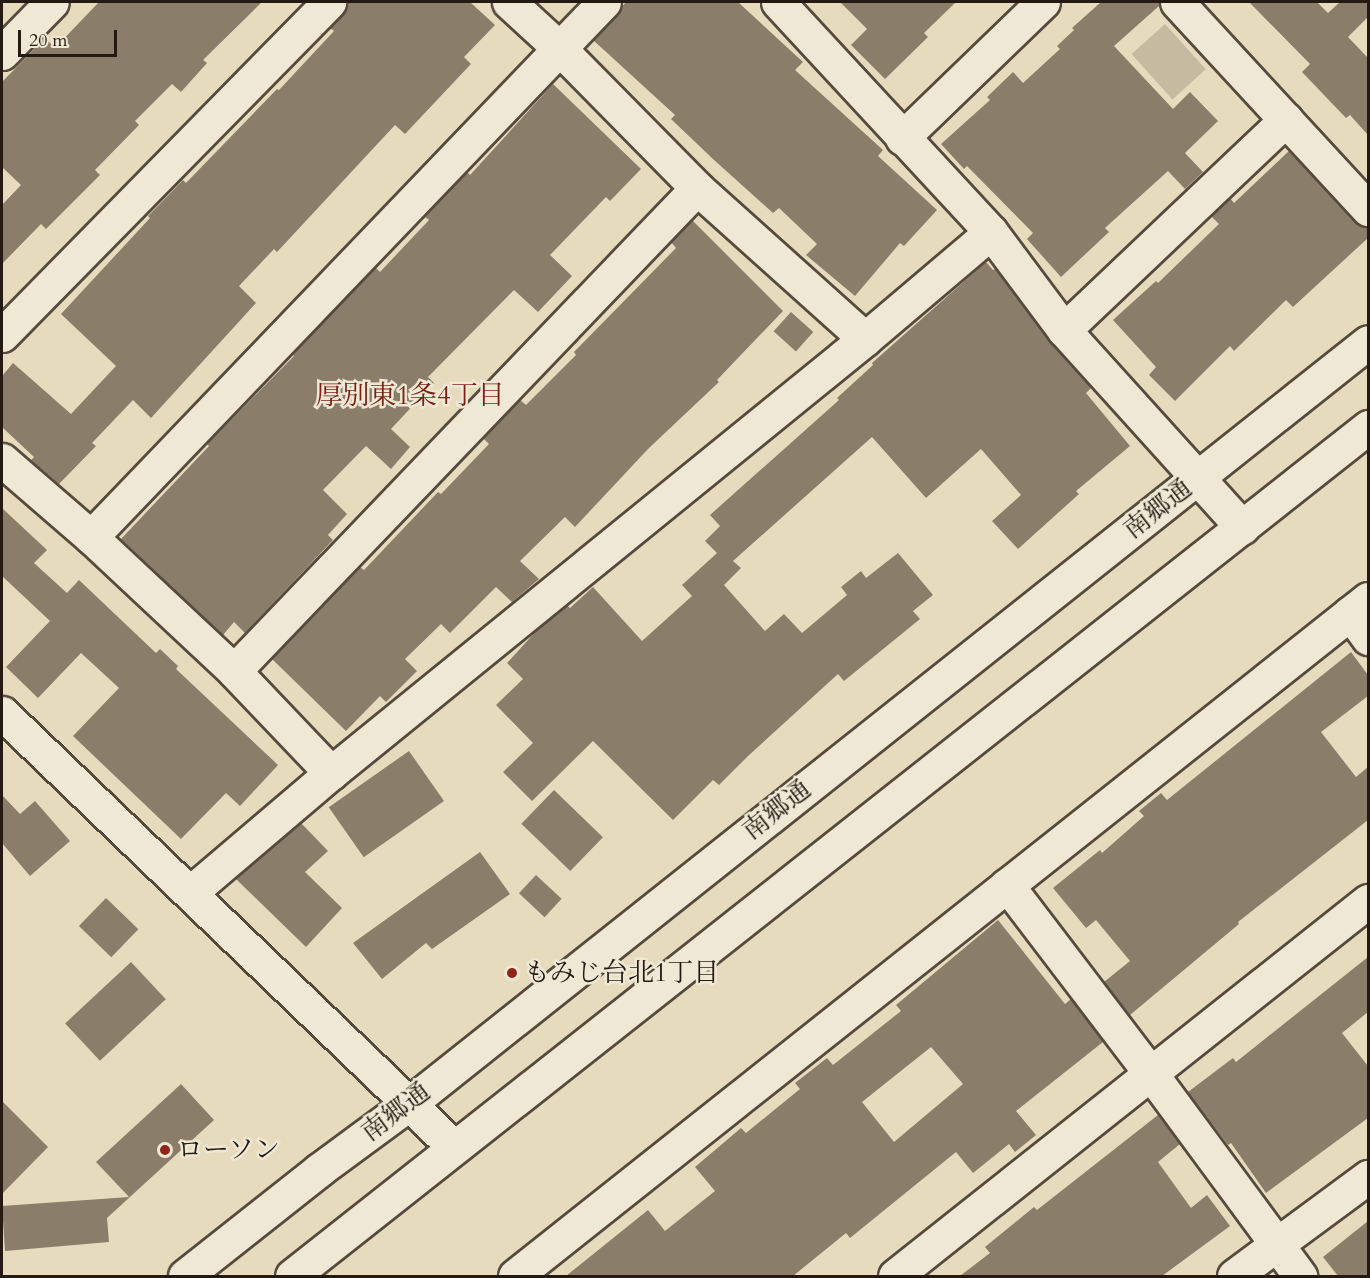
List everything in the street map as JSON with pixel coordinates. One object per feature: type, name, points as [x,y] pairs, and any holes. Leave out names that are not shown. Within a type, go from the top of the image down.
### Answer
[{"type":"street","points":[[2,53],[52,2]]},
{"type":"street","points":[[2,335],[329,2]]},
{"type":"street","points":[[509,2],[560,49],[697,188],[865,339]]},
{"type":"street","points":[[91,537],[604,2]]},
{"type":"street","points":[[778,2],[991,232],[1064,330],[1242,527]]},
{"type":"street","points":[[902,138],[1043,2]]},
{"type":"street","points":[[1177,2],[1368,209]]},
{"type":"street","points":[[1064,330],[1286,119]]},
{"type":"street","points":[[234,671],[697,188]]},
{"type":"street","points":[[191,892],[331,773],[865,339],[991,232]]},
{"type":"street","name":"南郷通","points":[[185,1276],[319,1170],[410,1103],[1368,342]]},
{"type":"street","points":[[292,1276],[1368,427]]},
{"type":"street","points":[[2,460],[91,537],[234,671],[331,773]]},
{"type":"street","points":[[515,1276],[1007,885],[1362,616]]},
{"type":"street","points":[[2,713],[454,1147]]},
{"type":"street","points":[[1007,885],[1152,1075],[1300,1276]]},
{"type":"street","points":[[895,1276],[1152,1075],[1368,901]]},
{"type":"street","points":[[1234,1276],[1368,1177]]},
{"type":"shaded area","points":[[1165,24],[1206,69],[1172,99],[1132,54]]},
{"type":"building","points":[[99,2],[262,2],[203,60],[207,63],[181,92],[172,84],[135,121],[139,125],[95,170],[100,175],[46,229],[41,224],[2,264],[2,205],[21,185],[2,167],[2,82],[45,38],[55,48]]},
{"type":"building","points":[[347,2],[470,2],[495,25],[464,57],[471,64],[405,134],[395,125],[277,252],[274,249],[239,286],[256,303],[151,418],[133,400],[92,443],[96,446],[59,484],[31,460],[34,457],[2,427],[2,376],[13,363],[71,414],[116,366],[61,314],[150,218],[148,216],[183,180],[186,183],[334,31],[330,28],[343,15]]},
{"type":"building","points":[[626,2],[738,2],[803,62],[795,70],[883,150],[878,156],[937,210],[904,246],[900,243],[855,296],[806,255],[817,244],[779,208],[773,213],[713,159],[671,119],[675,115],[593,40]]},
{"type":"building","points":[[840,2],[956,2],[924,33],[928,37],[885,79],[851,45],[867,29]]},
{"type":"building","points":[[1101,2],[1159,2],[1159,6],[1114,46],[1173,109],[1190,92],[1218,121],[1185,153],[1203,172],[1185,189],[1168,171],[1105,228],[1109,232],[1061,277],[1027,239],[1033,233],[967,166],[964,169],[941,144],[990,100],[987,97],[1013,72],[1023,83],[1060,49],[1057,46],[1074,30],[1072,28]]},
{"type":"building","points":[[1249,2],[1317,2],[1328,13],[1340,2],[1368,2],[1368,17],[1348,37],[1368,58],[1368,135],[1350,115],[1346,118],[1302,72],[1310,64]]},
{"type":"building","points":[[553,84],[641,169],[610,201],[606,197],[550,255],[572,276],[538,312],[514,290],[428,377],[434,383],[391,429],[410,447],[391,469],[366,446],[323,490],[347,514],[328,535],[333,540],[245,633],[234,622],[223,635],[121,539],[209,446],[207,444],[294,356],[293,354],[352,292],[376,268],[380,272],[429,220],[425,217],[467,172],[470,175]]},
{"type":"building","points":[[1289,151],[1354,222],[1368,227],[1368,238],[1293,307],[1286,300],[1234,351],[1230,346],[1175,401],[1149,375],[1156,367],[1113,320],[1156,281],[1158,283],[1219,224],[1211,216],[1230,198],[1234,203]]},
{"type":"building","points":[[692,220],[783,311],[717,380],[719,382],[648,449],[575,527],[565,517],[520,561],[539,579],[512,602],[496,587],[450,633],[441,624],[405,659],[417,671],[386,702],[380,696],[346,731],[272,659],[360,567],[364,570],[438,492],[441,494],[489,444],[483,438],[520,400],[526,405],[576,355],[574,352],[676,248],[671,242]]},
{"type":"building","points":[[986,262],[993,270],[995,269],[1049,341],[1091,388],[1086,393],[1130,446],[1076,491],[1079,494],[1018,549],[992,521],[1021,495],[981,449],[926,498],[872,437],[733,561],[741,568],[724,585],[765,631],[784,614],[802,633],[847,595],[841,587],[861,571],[866,578],[898,553],[933,595],[913,611],[920,619],[844,681],[838,674],[719,785],[713,780],[673,820],[593,741],[532,801],[503,772],[533,743],[496,705],[523,679],[507,663],[539,628],[567,605],[570,608],[593,587],[642,641],[692,596],[682,585],[717,553],[705,541],[720,526],[710,515],[839,400],[837,398],[873,365],[872,363]]},
{"type":"building","points":[[791,312],[813,332],[796,351],[774,331]]},
{"type":"building","points":[[2,508],[47,550],[34,563],[67,593],[79,580],[156,653],[160,649],[178,666],[176,669],[278,765],[240,806],[226,793],[181,839],[73,736],[119,688],[81,653],[38,698],[6,667],[50,621],[2,576]]},
{"type":"building","points":[[1351,652],[1368,675],[1368,696],[1321,732],[1356,777],[1368,767],[1368,820],[1238,922],[1239,924],[1130,1015],[1104,982],[1130,961],[1096,920],[1086,928],[1053,888],[1100,850],[1102,853],[1144,816],[1139,811],[1161,793],[1167,800]]},
{"type":"building","points":[[409,751],[444,801],[364,857],[329,807]]},
{"type":"building","points":[[554,790],[603,837],[570,871],[521,824]]},
{"type":"building","points":[[2,795],[20,814],[35,801],[70,841],[30,876],[2,843]]},
{"type":"building","points":[[301,823],[328,851],[305,872],[342,908],[306,947],[236,879]]},
{"type":"building","points":[[480,852],[510,894],[432,949],[426,943],[382,979],[353,943]]},
{"type":"building","points":[[536,875],[562,899],[545,917],[519,893]]},
{"type":"building","points":[[106,898],[138,929],[111,957],[79,926]]},
{"type":"building","points":[[998,920],[1065,1004],[1071,999],[1103,1042],[1016,1111],[1036,1135],[1015,1152],[1009,1144],[973,1173],[956,1152],[850,1238],[846,1233],[793,1276],[566,1276],[648,1210],[665,1231],[715,1191],[695,1167],[741,1128],[746,1133],[800,1089],[795,1083],[827,1058],[833,1065],[901,1011],[896,1005]],"holes":[[[931,1047],[963,1084],[894,1142],[862,1102]]]},
{"type":"building","points":[[1368,957],[1368,1012],[1342,1033],[1368,1066],[1368,1118],[1266,1193],[1231,1143],[1228,1145],[1188,1092],[1233,1058],[1236,1062]]},
{"type":"building","points":[[131,962],[166,999],[100,1061],[65,1023]]},
{"type":"building","points":[[181,1084],[214,1120],[107,1218],[109,1242],[5,1251],[2,1206],[129,1197],[96,1162]]},
{"type":"building","points":[[2,1101],[48,1147],[2,1194]]},
{"type":"building","points":[[1158,1115],[1180,1144],[1158,1162],[1191,1208],[1207,1195],[1230,1226],[1162,1276],[960,1276],[990,1253],[985,1247],[1034,1207],[1037,1210]]},
{"type":"building","points":[[1368,1221],[1368,1276],[1338,1276],[1323,1257]]},
{"type":"place","name":"もみじ台北1丁目","points":[[512,973]]},
{"type":"place","name":"ローソン","points":[[165,1150]]},
{"type":"district","name":"厚別東1条4丁目","points":[[410,396]]}]
